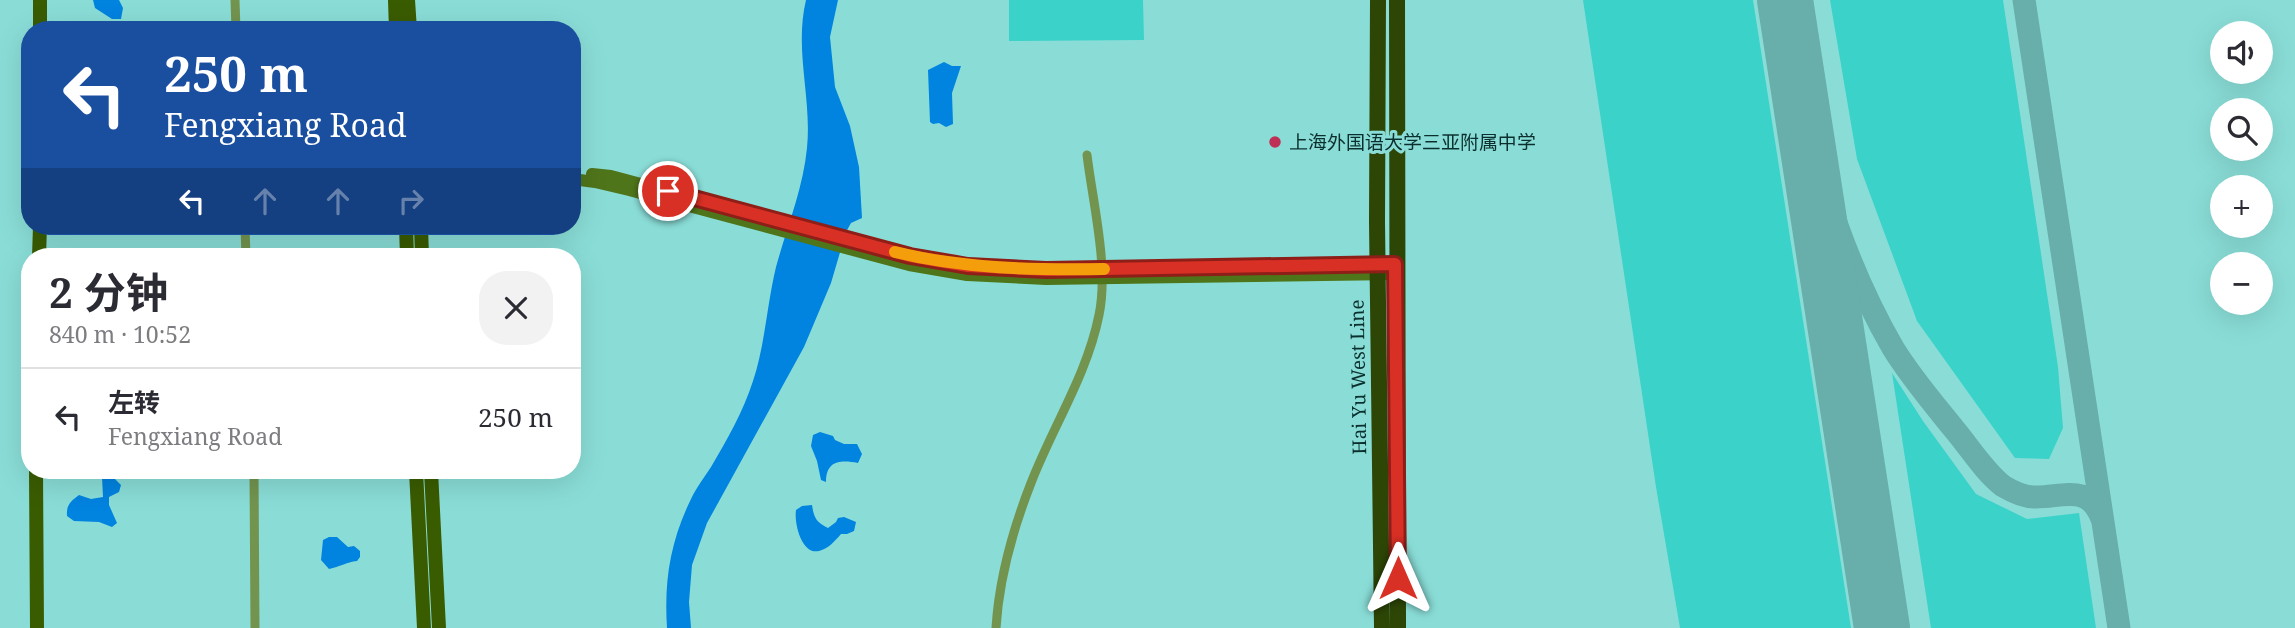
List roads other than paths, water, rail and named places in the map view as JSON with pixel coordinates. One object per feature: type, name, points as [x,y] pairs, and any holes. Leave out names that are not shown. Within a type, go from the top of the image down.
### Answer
[{"type":"highway","name":"Hai Yu West Line","points":[[1377,0],[1382,628]]},
{"type":"highway","name":"Hai Yu West Line","points":[[1396,0],[1398,628]]},
{"type":"main road","points":[[40,0],[40,21]]},
{"type":"main road","points":[[395,0],[396,21]]},
{"type":"main road","points":[[408,0],[409,21]]},
{"type":"main road","points":[[36,479],[37,628]]},
{"type":"main road","points":[[416,479],[424,628]]},
{"type":"main road","points":[[431,479],[439,628]]},
{"type":"street","points":[[235,0],[236,21]]},
{"type":"street","points":[[996,628],[1011,542],[1032,481],[1079,380],[1099,315],[1102,274],[1087,155]]},
{"type":"street","points":[[581,173],[611,176],[783,227]]},
{"type":"street","points":[[581,181],[618,187],[847,244],[968,266],[1102,274],[1396,269]]},
{"type":"street","points":[[254,479],[255,628]]},
{"type":"place","name":"上海外国语大学三亚附属中学","points":[[1275,142]]}]
